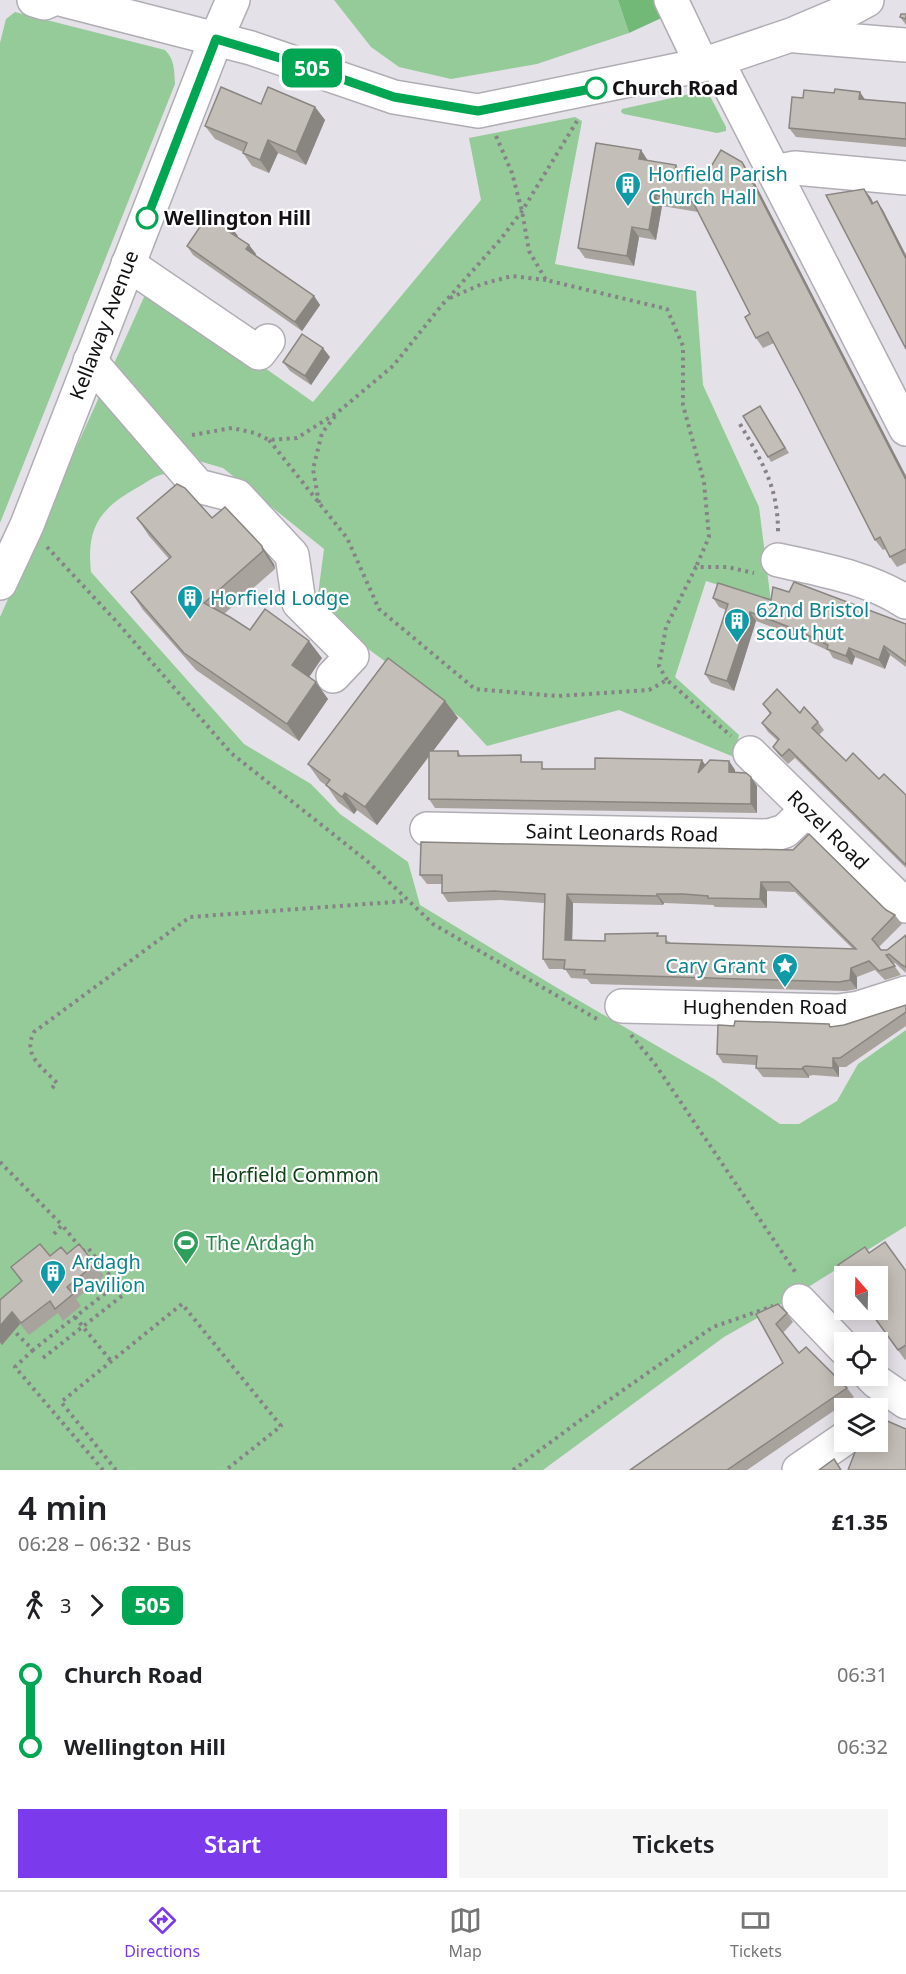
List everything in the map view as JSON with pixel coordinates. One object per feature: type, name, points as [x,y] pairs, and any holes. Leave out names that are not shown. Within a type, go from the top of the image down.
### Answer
[{"type":"street","points":[[34,0],[44,3],[51,0]]},
{"type":"street","points":[[64,0],[216,39],[394,97],[478,111],[709,63],[792,35],[867,0]]},
{"type":"street","name":"Kellaway Avenue","points":[[0,583],[27,525],[233,0]]},
{"type":"street","points":[[671,0],[774,172],[906,429]]},
{"type":"street","points":[[792,35],[906,45]]},
{"type":"street","points":[[774,172],[795,168],[906,178]]},
{"type":"street","points":[[128,264],[259,353],[268,341]]},
{"type":"street","points":[[90,361],[198,486],[237,496],[292,555],[299,603],[352,656],[333,676]]},
{"type":"street","points":[[768,567],[855,578],[906,602]]},
{"type":"street","name":"Rozel Road","points":[[750,753],[906,906]]},
{"type":"street","name":"Saint Leonards Road","points":[[427,829],[769,836],[784,831],[807,810]]},
{"type":"street","name":"Hughenden Road","points":[[616,1019],[838,1011],[859,1008],[906,993]]},
{"type":"street","points":[[797,1298],[834,1337]]},
{"type":"street","points":[[881,1386],[898,1404]]},
{"type":"street","points":[[799,1470],[834,1446]]},
{"type":"path","points":[[269,440],[297,438],[338,412],[393,366],[522,211],[596,88]]},
{"type":"path","points":[[478,111],[498,139],[512,173],[530,251],[546,280]]},
{"type":"path","points":[[446,300],[482,284],[512,276],[546,280],[668,309],[683,346],[683,405],[704,482],[710,537],[666,627],[659,666],[667,680],[750,753]]},
{"type":"path","points":[[320,505],[313,469],[322,433],[338,412]]},
{"type":"path","points":[[696,567],[768,567],[778,520],[773,488],[740,424]]},
{"type":"path","points":[[159,441],[232,428],[255,433],[269,440],[347,538],[379,609],[475,689],[557,696],[649,690],[667,680]]},
{"type":"path","points":[[27,525],[116,621],[231,753],[367,861],[433,924],[616,1019],[655,1064],[807,1289],[797,1298],[713,1327],[513,1470]]},
{"type":"path","points":[[52,1088],[57,1083],[34,1059],[30,1050],[30,1041],[34,1032],[190,917],[407,901]]},
{"type":"path","points":[[0,1162],[62,1225],[83,1251],[88,1248],[117,1284],[33,1350],[15,1367],[103,1470]]},
{"type":"path","points":[[54,1234],[62,1225]]},
{"type":"path","points":[[43,1358],[123,1294]]},
{"type":"path","points":[[116,1470],[61,1402],[182,1304],[281,1426],[226,1470]]},
{"type":"path","points":[[75,1317],[111,1361]]},
{"type":"path","points":[[8,1325],[33,1350]]},
{"type":"path","points":[[99,1465],[106,1458]]},
{"type":"green space","points":[[334,0],[618,0],[629,33],[537,64],[451,79],[399,67],[371,47]]},
{"type":"green space","points":[[618,0],[676,0],[681,9],[629,33]]},
{"type":"green space","points":[[15,12],[165,50],[172,61],[175,84],[0,523],[0,43],[6,19]]},
{"type":"green space","points":[[690,94],[710,96],[726,131],[717,133],[621,112],[622,109]]},
{"type":"green space","name":"Horfield Common","points":[[575,117],[582,121],[555,264],[696,291],[703,385],[759,507],[771,602],[706,581],[675,677],[739,735],[734,757],[619,710],[487,746],[461,718],[316,610],[324,549],[223,468],[199,461],[190,462],[174,474],[164,474],[152,479],[126,494],[106,510],[94,530],[91,542],[91,572],[244,744],[311,784],[340,814],[408,862],[420,905],[714,1079],[780,1124],[799,1124],[837,1101],[858,1064],[906,1030],[906,1226],[842,1266],[834,1266],[834,1271],[724,1337],[543,1470],[0,1470],[0,617],[149,286],[313,402],[481,200],[469,138]]},
{"type":"building","points":[[221,87],[261,104],[268,87],[315,107],[296,152],[268,140],[260,160],[243,153],[247,143],[205,126]]},
{"type":"building","points":[[835,89],[860,92],[859,99],[906,103],[906,139],[789,128],[792,97],[803,98],[804,90],[834,93]]},
{"type":"building","points":[[596,143],[641,150],[639,159],[676,165],[675,170],[706,175],[721,150],[742,162],[906,480],[906,549],[890,557],[880,537],[875,540],[768,332],[756,338],[745,317],[750,314],[693,202],[655,195],[649,230],[632,227],[627,256],[578,248]]},
{"type":"building","points":[[864,189],[872,204],[877,201],[906,259],[906,349],[826,195]]},
{"type":"building","points":[[210,212],[231,227],[228,231],[249,245],[246,249],[314,296],[295,322],[187,246]]},
{"type":"building","points":[[302,334],[323,348],[305,376],[283,362]]},
{"type":"building","points":[[760,406],[785,448],[768,457],[743,416]]},
{"type":"building","name":"Horfield Lodge","points":[[177,484],[185,488],[212,518],[225,507],[262,546],[263,551],[204,603],[250,630],[265,609],[309,641],[292,665],[316,682],[287,724],[184,653],[131,592],[171,557],[137,518]]},
{"type":"building","points":[[794,582],[906,624],[906,662],[884,646],[879,660],[849,648],[846,656],[827,649],[828,645],[797,630],[750,612],[727,681],[705,674],[728,604],[713,598],[718,583],[771,600],[773,587],[789,592]]},
{"type":"building","points":[[388,658],[445,701],[365,807],[345,793],[342,797],[326,785],[330,780],[308,764]]},
{"type":"building","points":[[777,689],[800,713],[804,707],[818,722],[812,728],[846,761],[853,753],[879,779],[884,774],[906,795],[906,865],[789,749],[782,756],[773,747],[779,739],[762,723],[771,713],[763,704]]},
{"type":"building","points":[[429,751],[458,751],[458,756],[521,755],[521,762],[542,762],[542,769],[595,769],[595,758],[702,760],[698,773],[710,760],[729,761],[729,772],[746,773],[751,777],[751,804],[429,799]]},
{"type":"building","points":[[809,834],[886,910],[895,915],[872,939],[881,950],[887,950],[906,935],[906,967],[889,954],[886,955],[895,966],[879,971],[869,961],[851,968],[850,980],[839,982],[584,974],[585,970],[564,969],[565,960],[543,959],[545,894],[494,891],[442,893],[442,875],[420,875],[421,842],[793,850]],"holes":[[[761,882],[789,882],[856,949],[666,943],[666,936],[657,936],[658,933],[605,934],[605,941],[565,940],[567,894],[657,896],[657,894],[683,894],[708,896],[708,898],[760,899]]]},
{"type":"building","points":[[906,1005],[906,1012],[840,1058],[833,1058],[833,1068],[806,1066],[802,1069],[756,1068],[757,1056],[717,1054],[718,1025],[734,1026],[735,1021],[829,1024],[830,1027],[844,1025]]},
{"type":"building","points":[[885,1242],[906,1271],[906,1345],[898,1350],[888,1336],[888,1332],[885,1332],[876,1320],[888,1320],[888,1266],[838,1265],[865,1247],[869,1253]]},
{"type":"building","points":[[40,1244],[50,1256],[61,1247],[67,1254],[79,1244],[95,1264],[67,1287],[73,1294],[55,1309],[50,1301],[21,1323],[12,1312],[0,1326],[0,1300],[22,1281],[11,1267]]},
{"type":"building","points":[[778,1304],[787,1313],[776,1324],[799,1353],[806,1347],[834,1375],[834,1386],[847,1388],[727,1470],[630,1470],[783,1363],[756,1314]]},
{"type":"building","points":[[888,1421],[906,1429],[906,1470],[848,1470],[855,1452],[888,1452]]},
{"type":"building","points":[[834,1459],[841,1470],[819,1470]]},
{"type":"bus line","name":"505","points":[[147,218],[216,39],[251,48],[394,97],[478,111],[596,88]]},
{"type":"place","name":"Church Road","points":[[596,88]]},
{"type":"place","name":"Horfield Parish Church Hall","points":[[628,208]]},
{"type":"place","name":"Wellington Hill","points":[[147,218]]},
{"type":"place","name":"Horfield Lodge","points":[[190,621]]},
{"type":"place","name":"62nd Bristol scout hut","points":[[737,644]]},
{"type":"place","name":"Cary Grant","points":[[785,989]]},
{"type":"place","name":"The Ardagh","points":[[186,1266]]},
{"type":"place","name":"Ardagh Pavilion","points":[[53,1296]]}]
